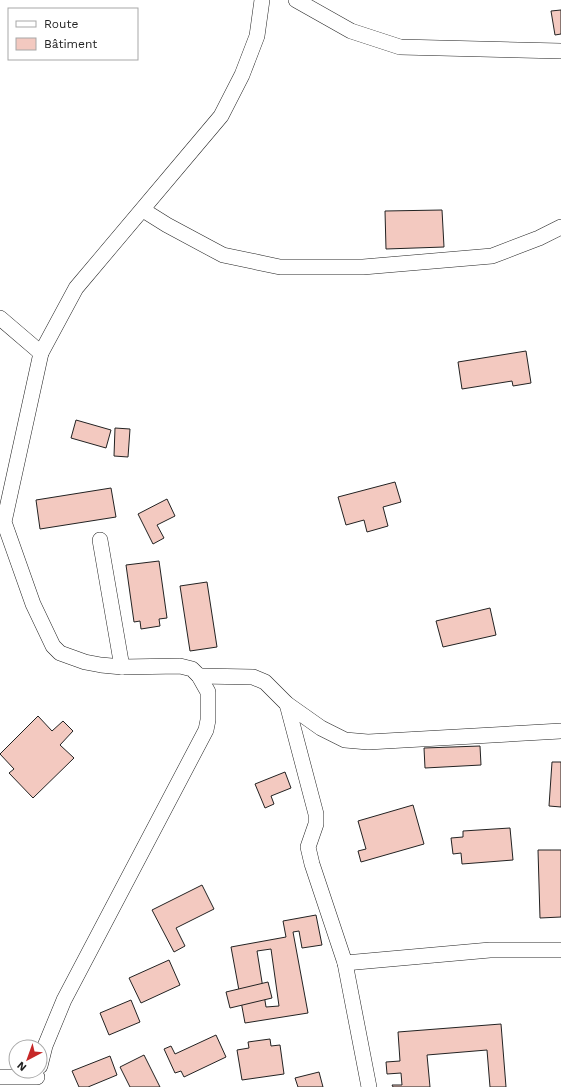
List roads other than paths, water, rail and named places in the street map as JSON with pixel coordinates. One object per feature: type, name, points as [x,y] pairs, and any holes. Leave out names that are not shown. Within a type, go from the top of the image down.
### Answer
[{"type":"street","points":[[48,1039],[64,1000],[206,730],[208,720],[208,692],[199,676],[192,669],[180,666],[122,667],[85,662],[60,653],[53,646],[33,604],[4,522],[41,353],[76,288],[221,116],[242,75],[257,36],[262,0]]},
{"type":"street","points":[[296,0],[351,31],[400,47],[561,51]]},
{"type":"street","points":[[142,210],[223,255],[280,267],[363,267],[492,256],[539,238],[561,227]]},
{"type":"street","points":[[0,318],[41,353]]},
{"type":"street","points":[[100,540],[122,667]]},
{"type":"street","points":[[199,676],[253,677],[265,682],[287,704],[322,728],[345,740],[368,742],[561,731]]},
{"type":"street","points":[[287,704],[316,814],[316,824],[308,847],[312,864],[345,963],[369,1087]]},
{"type":"street","points":[[345,963],[490,950],[561,950]]}]
